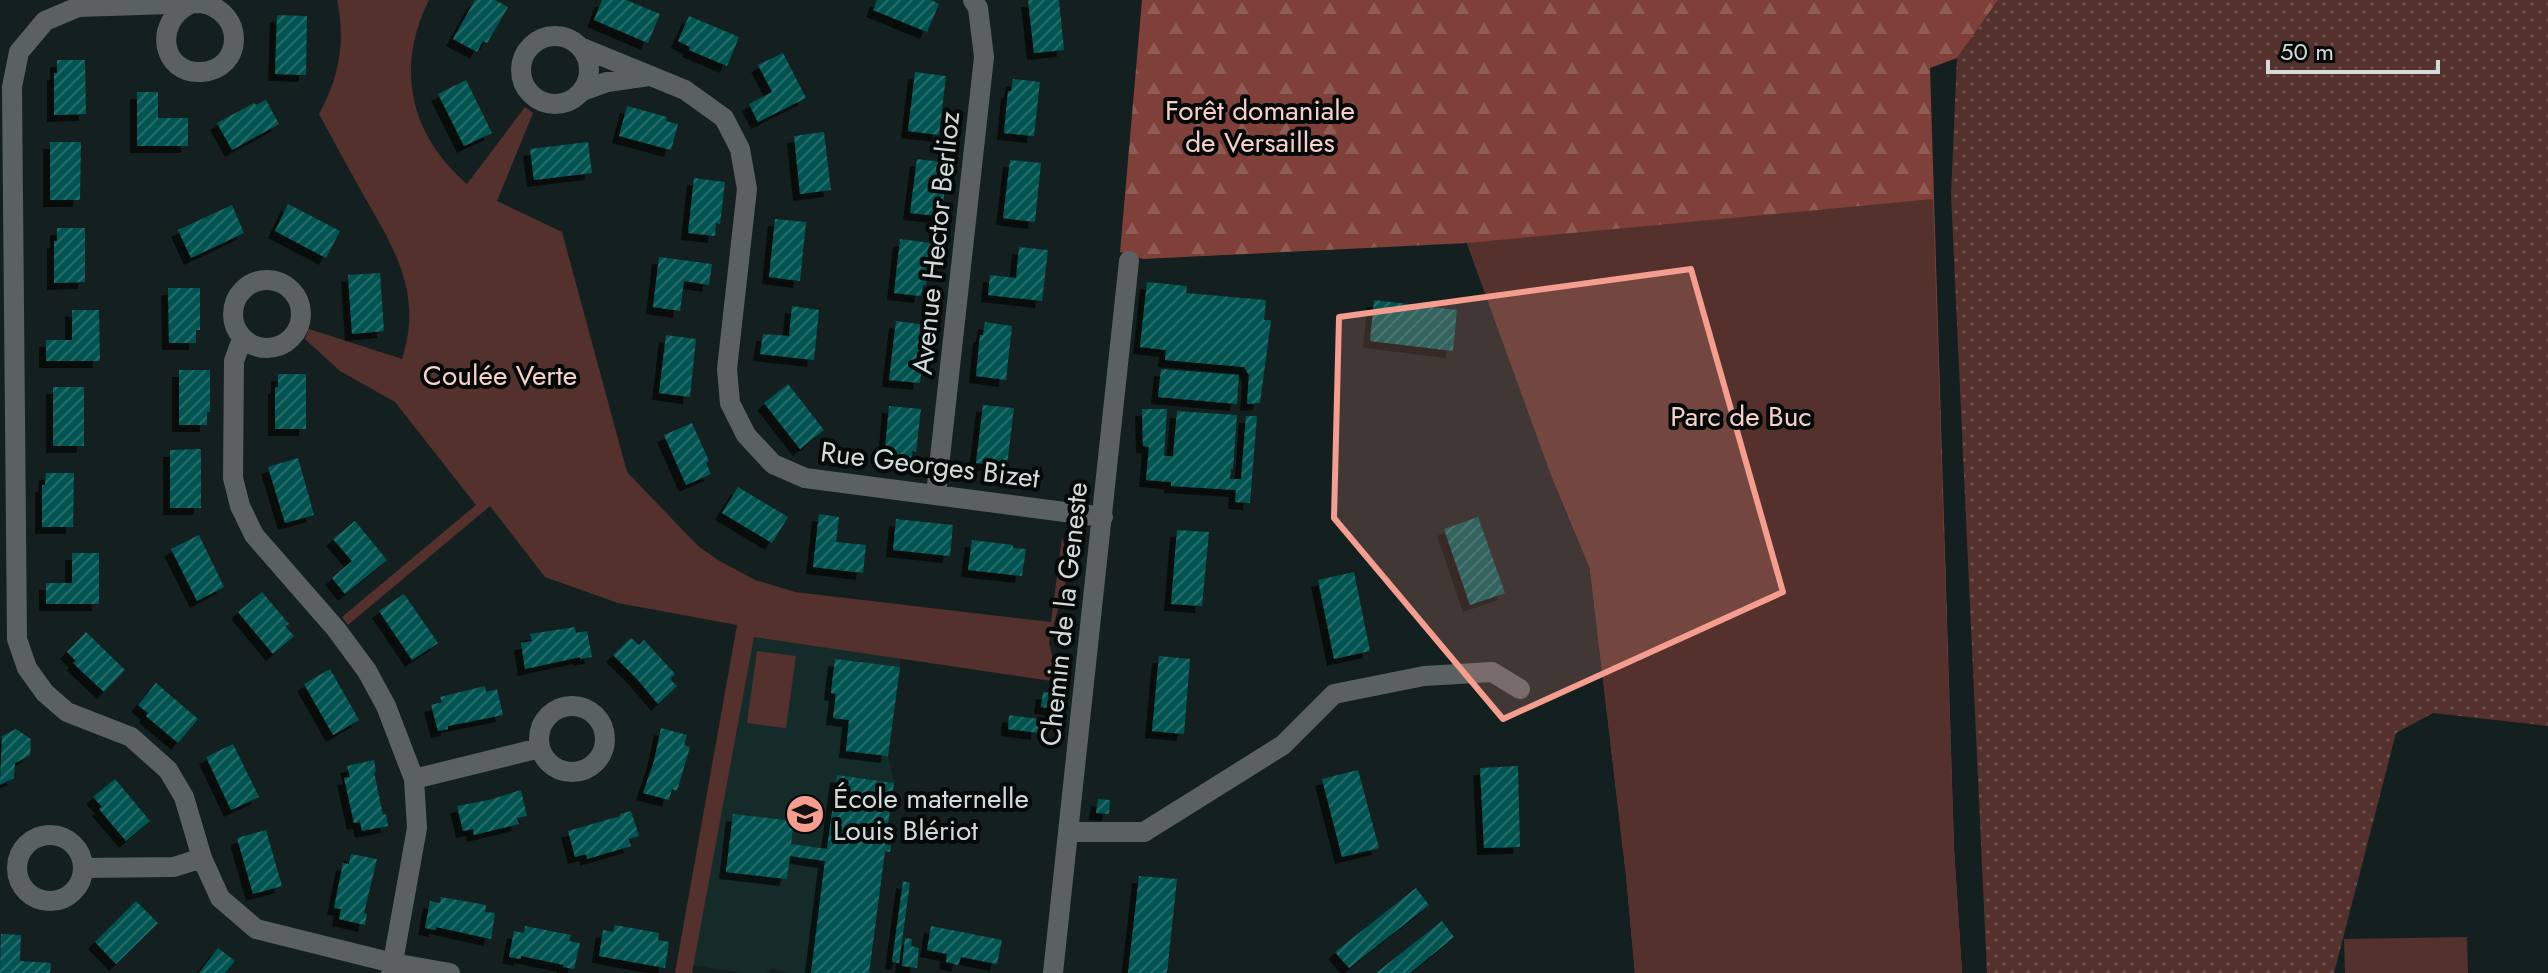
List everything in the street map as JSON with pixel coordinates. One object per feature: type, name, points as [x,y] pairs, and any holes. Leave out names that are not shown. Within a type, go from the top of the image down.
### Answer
[{"type":"street","name":"Avenue Hector Berlioz","points":[[936,494],[984,57],[978,8],[973,0]]},
{"type":"street","points":[[190,4],[78,7],[45,21],[19,52],[12,87],[17,639],[27,668],[45,693],[67,712],[131,737],[168,770],[184,797],[202,858],[220,898],[256,929],[392,968],[450,973]]},
{"type":"street","name":"Rue Georges Bizet","points":[[649,76],[607,82],[582,91],[564,103],[542,102],[525,88],[520,67],[523,56],[538,40],[560,36],[685,90],[724,118],[740,149],[747,189],[727,369],[730,403],[746,435],[773,464],[805,478],[1103,517]]},
{"type":"street","points":[[580,47],[589,73],[582,91]]},
{"type":"street","name":"Chemin de la Geneste","points":[[1053,973],[1129,261]]},
{"type":"street","points":[[242,339],[234,361],[233,478],[240,506],[254,535],[336,629],[367,671],[386,706],[414,779],[417,828],[392,968]]},
{"type":"street","points":[[1068,832],[1144,832],[1283,745],[1334,694],[1424,676],[1492,672],[1520,689]]},
{"type":"street","points":[[414,779],[540,748]]},
{"type":"street","points":[[84,868],[174,867],[202,858]]},
{"type":"highlighted area","points":[[1691,269],[1783,592],[1503,719],[1334,518],[1339,317]]},
{"type":"shaded area","name":"École maternelle Louis Blériot","points":[[754,636],[901,658],[888,756],[894,783],[885,844],[890,852],[885,852],[869,973],[790,973],[771,968],[767,973],[743,973],[693,965]]},
{"type":"green space","name":"Coulée Verte","points":[[337,0],[429,0],[413,51],[411,75],[414,99],[432,144],[467,184],[525,107],[533,113],[497,201],[562,232],[627,472],[698,546],[755,580],[795,592],[1051,622],[1062,537],[1067,554],[1073,555],[1049,642],[1058,682],[754,637],[692,973],[675,973],[737,625],[618,603],[545,577],[490,506],[348,625],[342,617],[476,505],[395,402],[340,371],[305,339],[309,329],[402,359],[408,336],[407,293],[395,254],[319,114],[332,87],[339,59],[341,30]]},
{"type":"green space","name":"Forêt domaniale de Versailles","points":[[1142,0],[1998,0],[1957,58],[1930,68],[1954,848],[1962,973],[1635,973],[1590,568],[1552,477],[1467,243],[1143,259],[1120,252]]},
{"type":"green space","points":[[1998,0],[2548,0],[2548,726],[2433,713],[2396,733],[2334,973],[1987,973],[1951,194],[1957,58]]},
{"type":"green space","name":"Parc de Buc","points":[[1933,199],[1954,848],[1962,973],[1635,973],[1590,568],[1552,477],[1467,243]]},
{"type":"green space","points":[[757,651],[796,656],[786,728],[747,723]]},
{"type":"green space","points":[[2467,937],[2468,973],[2345,973],[2344,939]]},
{"type":"building","points":[[475,0],[495,0],[508,7],[487,43],[483,41],[477,52],[453,39]]},
{"type":"building","points":[[602,0],[626,0],[660,14],[648,43],[594,20]]},
{"type":"building","points":[[877,0],[931,0],[939,4],[927,32],[873,10]]},
{"type":"building","points":[[1028,0],[1059,0],[1064,50],[1034,53]]},
{"type":"building","points":[[277,15],[307,16],[306,75],[275,74]]},
{"type":"building","points":[[689,16],[739,37],[727,66],[689,50],[690,47],[678,41]]},
{"type":"building","points":[[783,53],[806,98],[758,122],[749,104],[772,92],[758,65]]},
{"type":"building","points":[[57,60],[85,60],[86,114],[54,115]]},
{"type":"building","points":[[915,72],[946,76],[939,135],[908,131]]},
{"type":"building","points":[[1013,79],[1040,82],[1034,136],[1004,133],[1008,91],[1011,91]]},
{"type":"building","points":[[466,80],[492,133],[464,146],[438,94]]},
{"type":"building","points":[[137,92],[158,92],[158,118],[188,118],[188,146],[137,146]]},
{"type":"building","points":[[266,100],[279,124],[232,150],[217,123]]},
{"type":"building","points":[[627,106],[667,117],[666,121],[678,124],[671,150],[619,136]]},
{"type":"building","points":[[824,132],[831,190],[800,194],[794,136]]},
{"type":"building","points":[[50,142],[81,142],[80,200],[50,200]]},
{"type":"building","points":[[588,142],[592,173],[534,180],[530,149]]},
{"type":"building","points":[[917,159],[948,163],[943,204],[940,204],[938,216],[910,213]]},
{"type":"building","points":[[1010,160],[1041,163],[1035,222],[1003,218]]},
{"type":"building","points":[[694,178],[725,182],[720,224],[716,223],[715,236],[688,233]]},
{"type":"building","points":[[288,204],[340,231],[326,258],[275,231]]},
{"type":"building","points":[[232,205],[244,233],[191,258],[178,230]]},
{"type":"building","points":[[775,219],[806,222],[800,281],[769,277]]},
{"type":"building","points":[[57,228],[85,228],[85,282],[54,283]]},
{"type":"building","points":[[900,239],[931,243],[926,285],[923,285],[921,296],[894,293]]},
{"type":"building","points":[[1019,247],[1048,250],[1042,301],[988,295],[990,275],[1016,278]]},
{"type":"building","points":[[659,257],[712,264],[709,285],[684,281],[680,311],[653,307]]},
{"type":"building","points":[[380,273],[384,331],[352,334],[348,275]]},
{"type":"building","points":[[1147,282],[1187,286],[1186,293],[1266,300],[1264,320],[1271,320],[1260,403],[1247,404],[1249,375],[1244,367],[1165,360],[1166,350],[1140,347]]},
{"type":"building","points":[[168,288],[200,288],[200,330],[196,330],[196,343],[169,343]]},
{"type":"building","points":[[1374,300],[1457,310],[1453,351],[1370,341]]},
{"type":"building","points":[[792,306],[819,310],[814,360],[760,354],[763,334],[789,336]]},
{"type":"building","points":[[72,310],[99,310],[100,361],[46,361],[46,340],[72,340]]},
{"type":"building","points":[[896,321],[927,325],[920,383],[889,380]]},
{"type":"building","points":[[985,322],[1012,326],[1006,380],[976,376],[980,335],[983,335]]},
{"type":"building","points":[[666,335],[696,339],[690,397],[659,393]]},
{"type":"building","points":[[1161,369],[1239,375],[1237,404],[1158,397]]},
{"type":"building","points":[[179,370],[210,370],[207,425],[179,425]]},
{"type":"building","points":[[278,374],[306,374],[306,429],[275,429]]},
{"type":"building","points":[[788,384],[824,430],[800,449],[764,403]]},
{"type":"building","points":[[53,387],[84,387],[84,446],[53,446]]},
{"type":"building","points":[[983,405],[1014,408],[1007,466],[976,463]]},
{"type":"building","points":[[889,406],[921,409],[916,452],[912,451],[911,464],[884,461]]},
{"type":"building","points":[[1142,409],[1167,409],[1164,456],[1173,456],[1177,411],[1237,415],[1230,479],[1241,479],[1246,416],[1257,416],[1250,503],[1235,502],[1236,490],[1171,486],[1171,482],[1146,480],[1149,447],[1143,446]]},
{"type":"building","points":[[692,423],[709,461],[706,463],[711,474],[686,485],[664,435]]},
{"type":"building","points":[[201,449],[201,508],[170,508],[170,450]]},
{"type":"building","points":[[298,458],[314,515],[285,523],[268,467]]},
{"type":"building","points":[[46,473],[74,473],[73,527],[42,527],[42,485],[45,485]]},
{"type":"building","points":[[738,487],[788,517],[772,543],[722,513]]},
{"type":"building","points":[[819,514],[839,517],[836,542],[866,545],[863,573],[813,567]]},
{"type":"building","points":[[1478,517],[1505,593],[1470,605],[1444,529]]},
{"type":"building","points":[[896,519],[953,525],[950,556],[893,550]]},
{"type":"building","points":[[355,521],[387,560],[345,594],[332,578],[352,561],[333,539]]},
{"type":"building","points":[[1177,530],[1209,532],[1202,606],[1171,604]]},
{"type":"building","points":[[199,535],[224,587],[197,601],[171,549]]},
{"type":"building","points":[[972,540],[1026,549],[1022,576],[968,570]]},
{"type":"building","points":[[72,553],[99,553],[99,604],[46,604],[46,583],[72,583]]},
{"type":"building","points":[[1354,572],[1370,651],[1334,659],[1318,580]]},
{"type":"building","points":[[262,592],[289,624],[285,626],[294,636],[273,654],[238,612]]},
{"type":"building","points":[[404,594],[438,643],[412,660],[379,611]]},
{"type":"building","points":[[575,627],[576,633],[587,631],[592,657],[525,669],[521,643],[532,641],[530,634]]},
{"type":"building","points":[[86,632],[125,670],[104,692],[73,663],[76,661],[67,652]]},
{"type":"building","points":[[631,638],[639,645],[644,640],[675,674],[670,679],[677,686],[658,704],[613,655]]},
{"type":"building","points":[[1159,656],[1190,659],[1184,734],[1152,731]]},
{"type":"building","points":[[835,659],[900,667],[888,756],[846,751],[849,720],[833,718],[836,694],[831,693]]},
{"type":"building","points":[[330,669],[359,720],[333,735],[304,684]]},
{"type":"building","points":[[156,683],[198,719],[178,743],[146,716],[148,713],[138,705]]},
{"type":"building","points":[[485,686],[486,692],[497,689],[503,715],[448,726],[448,729],[438,731],[431,705],[442,702],[440,697]]},
{"type":"building","points":[[1043,692],[1057,694],[1055,709],[1041,707]]},
{"type":"building","points":[[1009,715],[1039,719],[1038,733],[1008,729]]},
{"type":"building","points":[[661,728],[687,735],[684,745],[690,747],[677,791],[672,789],[669,800],[643,793]]},
{"type":"building","points":[[16,729],[31,739],[30,755],[15,763],[14,778],[0,785],[2,736]]},
{"type":"building","points":[[233,744],[259,797],[231,810],[206,757]]},
{"type":"building","points":[[374,760],[383,815],[386,814],[388,826],[362,831],[360,822],[354,823],[344,778],[350,777],[347,766]]},
{"type":"building","points":[[1518,766],[1520,847],[1484,848],[1480,768]]},
{"type":"building","points":[[1358,770],[1379,848],[1342,857],[1322,779]]},
{"type":"building","points":[[837,775],[894,783],[885,844],[891,845],[890,852],[885,851],[869,973],[811,973],[825,861],[790,856],[787,879],[726,872],[733,814],[794,821],[791,844],[827,849]]},
{"type":"building","points":[[115,779],[150,821],[126,841],[99,809],[102,807],[93,797]]},
{"type":"building","points":[[521,790],[527,816],[517,818],[519,824],[474,835],[473,829],[463,831],[457,806]]},
{"type":"building","points":[[1098,799],[1110,800],[1109,814],[1096,813]]},
{"type":"building","points":[[631,811],[639,836],[629,839],[631,846],[587,859],[586,854],[575,857],[568,831]]},
{"type":"building","points":[[266,830],[282,886],[253,894],[237,838]]},
{"type":"building","points":[[351,854],[377,859],[364,913],[367,914],[365,925],[339,919],[341,909],[334,908],[343,863],[349,864]]},
{"type":"building","points":[[1139,876],[1177,879],[1167,973],[1128,973]]},
{"type":"building","points":[[903,881],[910,883],[899,963],[892,962]]},
{"type":"building","points":[[1416,888],[1429,905],[1349,968],[1335,952]]},
{"type":"building","points":[[441,897],[486,905],[485,912],[495,913],[491,939],[436,927],[436,930],[425,928],[430,901],[440,903]]},
{"type":"building","points":[[136,901],[158,923],[116,964],[95,942]]},
{"type":"building","points":[[1442,921],[1454,937],[1410,973],[1376,973]]},
{"type":"building","points":[[615,925],[659,933],[658,940],[669,942],[665,968],[599,956],[603,930],[613,932]]},
{"type":"building","points":[[525,926],[571,935],[569,941],[580,943],[574,969],[521,956],[521,959],[509,957],[514,931],[524,933]]},
{"type":"building","points":[[931,926],[1002,940],[997,964],[961,957],[958,965],[946,962],[947,954],[927,950]]},
{"type":"building","points":[[1,934],[21,935],[20,961],[51,963],[50,973],[0,973]]},
{"type":"building","points":[[905,938],[912,939],[911,946],[919,948],[917,968],[902,966]]},
{"type":"building","points":[[218,948],[235,961],[225,973],[199,973]]},
{"type":"place","name":"École maternelle Louis Blériot","points":[[805,814]]}]
